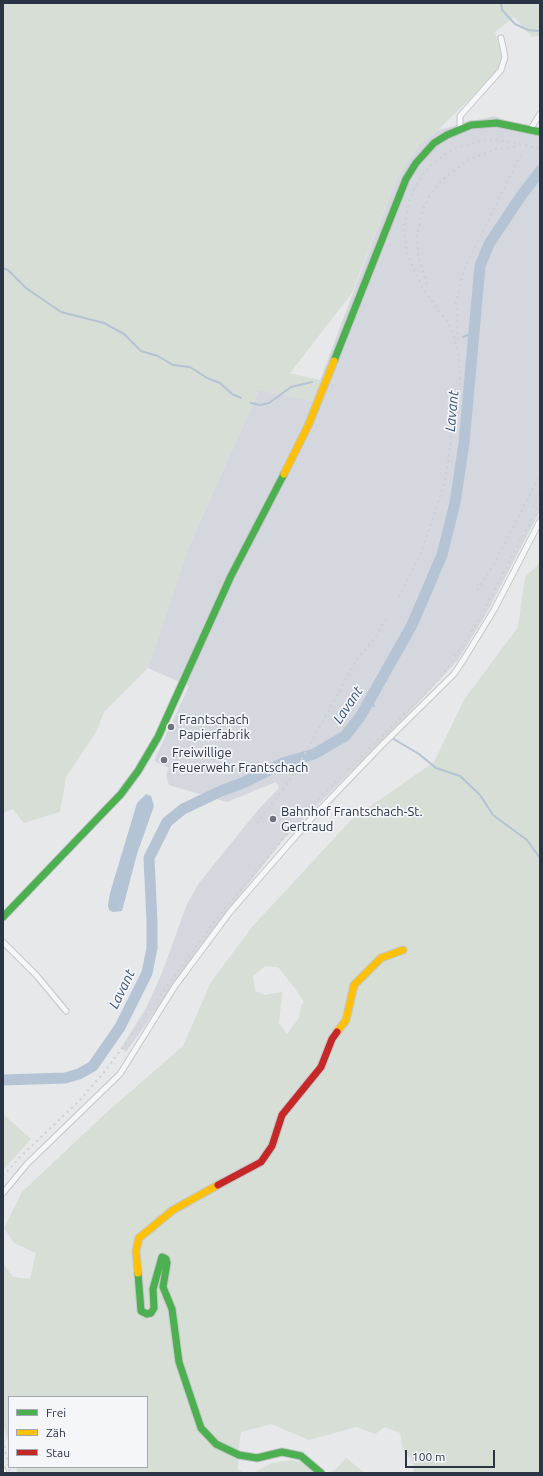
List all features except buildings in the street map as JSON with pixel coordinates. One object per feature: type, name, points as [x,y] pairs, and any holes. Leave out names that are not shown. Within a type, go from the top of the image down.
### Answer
[{"type":"main road","points":[[3,917],[111,805],[131,781],[148,755],[165,722],[232,576],[308,426],[406,179],[424,152],[434,143],[460,128],[482,123],[496,123],[540,132]]},
{"type":"main road","points":[[320,1473],[301,1456],[282,1452],[257,1458],[239,1455],[216,1444],[201,1428],[180,1362],[172,1309],[163,1287],[167,1263],[166,1259],[162,1257],[153,1288],[154,1308],[151,1313],[147,1314],[141,1310],[136,1251],[139,1238],[173,1210],[261,1162],[272,1146],[282,1115],[321,1067],[332,1039],[346,1020],[354,985],[381,958],[403,950]]},
{"type":"street","points":[[460,128],[460,116],[501,70],[505,57],[501,38]]},
{"type":"street","points":[[530,130],[540,114]]},
{"type":"street","points":[[3,1193],[27,1164],[120,1074],[175,986],[230,912],[308,821],[454,674],[494,610],[540,521]]},
{"type":"street","points":[[3,942],[36,976],[66,1011]]},
{"type":"shaded area","points":[[3,3],[540,3],[540,35],[532,37],[514,17],[495,32],[503,58],[499,70],[438,130],[419,145],[397,177],[352,293],[290,373],[320,380],[312,401],[259,390],[189,546],[148,668],[104,712],[96,732],[66,777],[60,812],[24,823],[13,809],[3,813]]},
{"type":"shaded area","points":[[494,116],[540,134],[540,511],[486,614],[458,660],[405,717],[283,840],[221,919],[126,1052],[121,1048],[146,1008],[162,973],[187,904],[199,883],[258,810],[279,788],[276,782],[227,802],[169,785],[166,775],[169,768],[154,761],[189,686],[148,668],[189,546],[259,390],[312,401],[397,177],[419,145],[438,130]]},
{"type":"shaded area","points":[[540,563],[540,1473],[414,1473],[413,1461],[403,1451],[400,1433],[385,1427],[375,1434],[356,1427],[309,1440],[271,1424],[241,1432],[238,1450],[238,1469],[245,1473],[17,1473],[16,1468],[148,1468],[148,1396],[8,1396],[8,1441],[3,1424],[3,1263],[13,1277],[30,1279],[36,1253],[14,1243],[4,1228],[22,1192],[107,1112],[183,1046],[211,982],[252,927],[352,819],[434,762],[464,700],[518,627],[525,577]],"holes":[[[265,966],[278,967],[304,1002],[301,1006],[299,1018],[287,1034],[279,1024],[282,992],[265,995],[255,991],[253,976]]]},
{"type":"shaded area","points":[[3,1114],[31,1139],[3,1170]]},
{"type":"shaded area","points":[[346,1458],[365,1473],[329,1473],[336,1469]]},
{"type":"shaded area","points":[[292,1460],[312,1465],[327,1473],[253,1473],[272,1463]]},
{"type":"water","points":[[146,794],[151,796],[154,806],[137,854],[122,911],[113,912],[109,910],[108,905],[110,893],[137,803]]},
{"type":"waterway","points":[[501,3],[502,10],[515,24],[528,30],[540,31]]},
{"type":"waterway","name":"Lavant","points":[[3,1080],[65,1078],[79,1074],[93,1066],[120,1027],[147,973],[152,948],[149,858],[167,822],[183,809],[221,791],[245,782],[283,763],[314,754],[345,736],[360,717],[412,625],[442,555],[455,503],[464,443],[480,266],[489,244],[521,196],[540,171]]},
{"type":"waterway","points":[[3,268],[8,270],[26,288],[61,312],[104,323],[124,334],[141,351],[158,356],[173,365],[190,367],[207,378],[220,383],[232,394],[241,398]]},
{"type":"waterway","points":[[463,337],[475,332]]},
{"type":"waterway","points":[[251,403],[260,405],[269,403],[291,387],[312,382]]},
{"type":"waterway","name":"Lavant","points":[[369,701],[374,706]]},
{"type":"waterway","points":[[392,738],[419,754],[436,768],[460,776],[480,795],[493,815],[527,840],[540,858]]},
{"type":"railway","points":[[399,597],[421,553],[445,482],[460,380],[459,357],[454,336],[447,321],[422,287],[407,254],[404,229],[410,198],[418,182],[428,168],[442,156],[458,147],[477,142],[495,140],[512,142],[540,149]]},
{"type":"railway","points":[[427,284],[418,257],[417,237],[422,211],[430,195],[442,180],[468,160],[496,149],[518,146]]},
{"type":"railway","points":[[458,340],[456,302],[464,269],[521,154]]},
{"type":"railway","points":[[477,590],[494,564],[540,475]]},
{"type":"railway","points":[[533,507],[540,493]]},
{"type":"railway","points":[[3,1176],[21,1156],[79,1101],[106,1070],[214,922],[307,810],[426,693],[444,673],[477,623],[540,503]]},
{"type":"railway","points":[[257,823],[292,777],[357,659],[374,639],[388,616]]},
{"type":"railway","points":[[3,1440],[8,1464]]},
{"type":"railway","points":[[9,1468],[10,1473]]},
{"type":"traffic: fast","points":[[334,361],[406,179],[416,163],[434,143],[447,135],[471,125],[497,123],[540,132]]},
{"type":"traffic: fast","points":[[3,917],[121,794],[138,771],[158,737],[231,576],[284,474]]},
{"type":"traffic: fast","points":[[138,1273],[141,1311],[147,1314],[151,1313],[154,1308],[153,1289],[162,1257],[166,1259],[167,1263],[163,1287],[172,1309],[179,1362],[201,1428],[216,1444],[239,1455],[257,1458],[282,1452],[301,1456],[321,1473]]},
{"type":"traffic: slow","points":[[284,474],[308,426],[334,361]]},
{"type":"traffic: slow","points":[[337,1032],[346,1020],[354,985],[381,958],[403,950]]},
{"type":"traffic: slow","points":[[138,1273],[136,1251],[139,1238],[173,1210],[218,1185]]},
{"type":"traffic: jam","points":[[218,1185],[261,1162],[272,1146],[282,1115],[321,1067],[332,1039],[337,1032]]},
{"type":"place","name":"Frantschach Papierfabrik","points":[[171,727]]},
{"type":"place","name":"Freiwillige Feuerwehr Frantschach","points":[[164,760]]},
{"type":"place","name":"Bahnhof Frantschach-St. Gertraud","points":[[273,819]]}]
